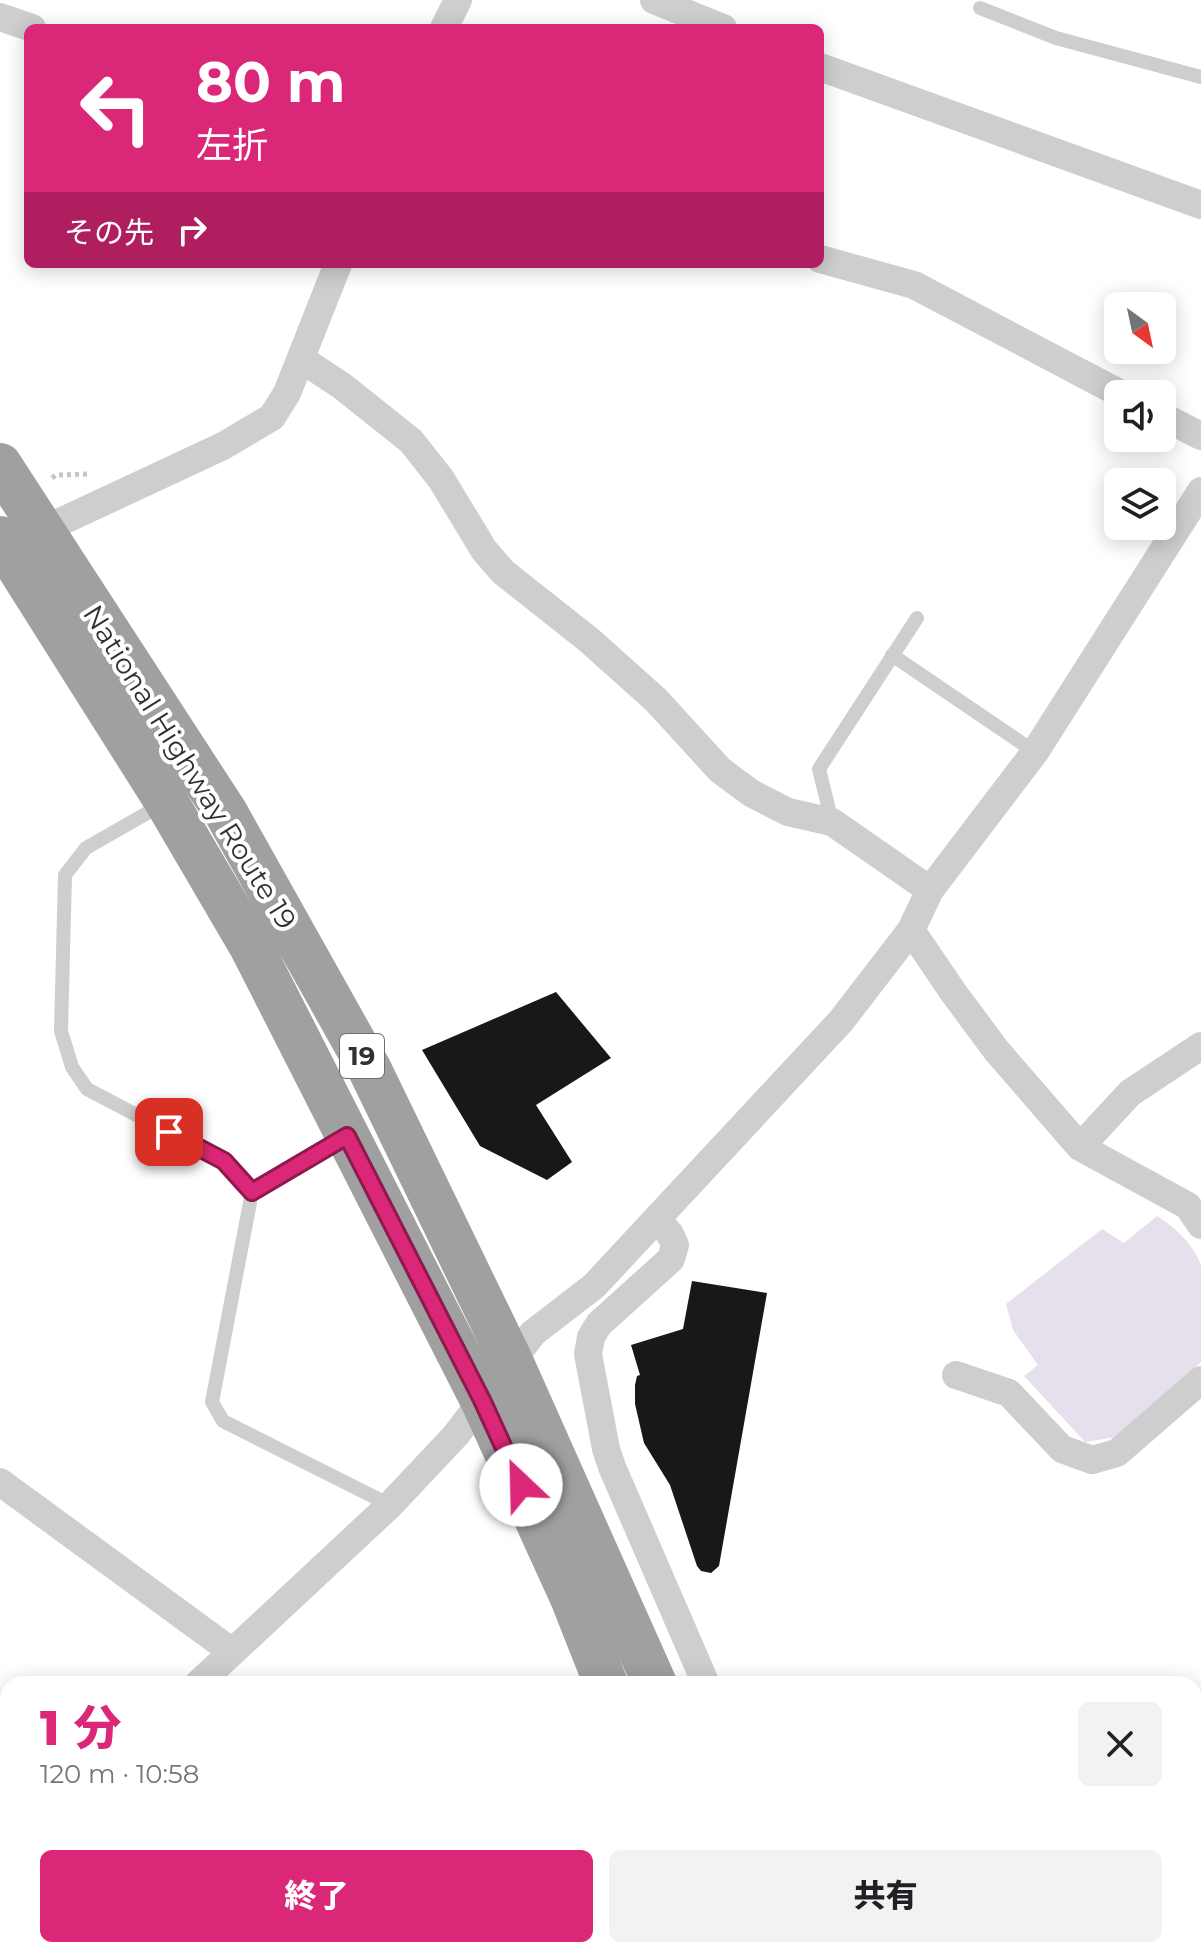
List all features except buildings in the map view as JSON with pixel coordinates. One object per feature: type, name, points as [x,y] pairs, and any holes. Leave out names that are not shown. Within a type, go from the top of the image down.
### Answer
[{"type":"highway","name":"National Highway Route 19","points":[[0,465],[12,542],[252,948],[482,1400],[572,1598],[603,1676]]},
{"type":"highway","name":"National Highway Route 19","points":[[12,542],[226,813],[370,1070],[511,1361],[651,1676]]},
{"type":"street","points":[[446,24],[458,0]]},
{"type":"street","points":[[654,0],[713,24]]},
{"type":"street","points":[[0,17],[24,25]]},
{"type":"street","points":[[824,68],[1201,205]]},
{"type":"street","points":[[824,260],[914,285],[1104,385]]},
{"type":"street","points":[[12,542],[223,446],[272,417],[287,393],[336,268]]},
{"type":"street","points":[[301,359],[342,386],[411,441],[441,479],[484,550],[503,572],[589,640],[656,700],[720,770],[751,793],[788,812],[832,822],[930,890]]},
{"type":"street","points":[[1176,423],[1201,436]]},
{"type":"street","points":[[206,1676],[390,1505],[456,1435],[533,1333],[594,1286],[841,1021],[911,930],[930,890],[1035,752],[1201,491]]},
{"type":"street","points":[[911,930],[996,1050],[1080,1147],[1188,1206],[1201,1225]]},
{"type":"street","points":[[1080,1147],[1130,1093],[1201,1046]]},
{"type":"street","points":[[657,1220],[675,1245],[671,1259],[599,1324],[591,1337],[588,1354],[612,1467],[703,1676]]},
{"type":"street","points":[[956,1375],[1009,1393],[1062,1449],[1092,1460],[1117,1453],[1201,1380]]},
{"type":"street","points":[[0,1482],[231,1651]]},
{"type":"lane","points":[[980,8],[1056,38],[1201,77]]},
{"type":"lane","points":[[832,822],[819,769],[917,618]]},
{"type":"lane","points":[[892,655],[1035,752]]},
{"type":"lane","points":[[166,801],[86,848],[65,875],[61,1031],[72,1067],[87,1089],[224,1161],[252,1192]]},
{"type":"lane","points":[[347,1136],[252,1192],[212,1402],[223,1421],[390,1505]]},
{"type":"shaded area","points":[[1157,1216],[1183,1237],[1201,1265],[1201,1362],[1117,1437],[1085,1442],[1024,1376],[1038,1365],[1013,1330],[1006,1304],[1102,1229],[1124,1243]]},
{"type":"route","points":[[169,1132],[224,1161],[252,1192],[347,1136],[482,1400],[521,1485]]}]
